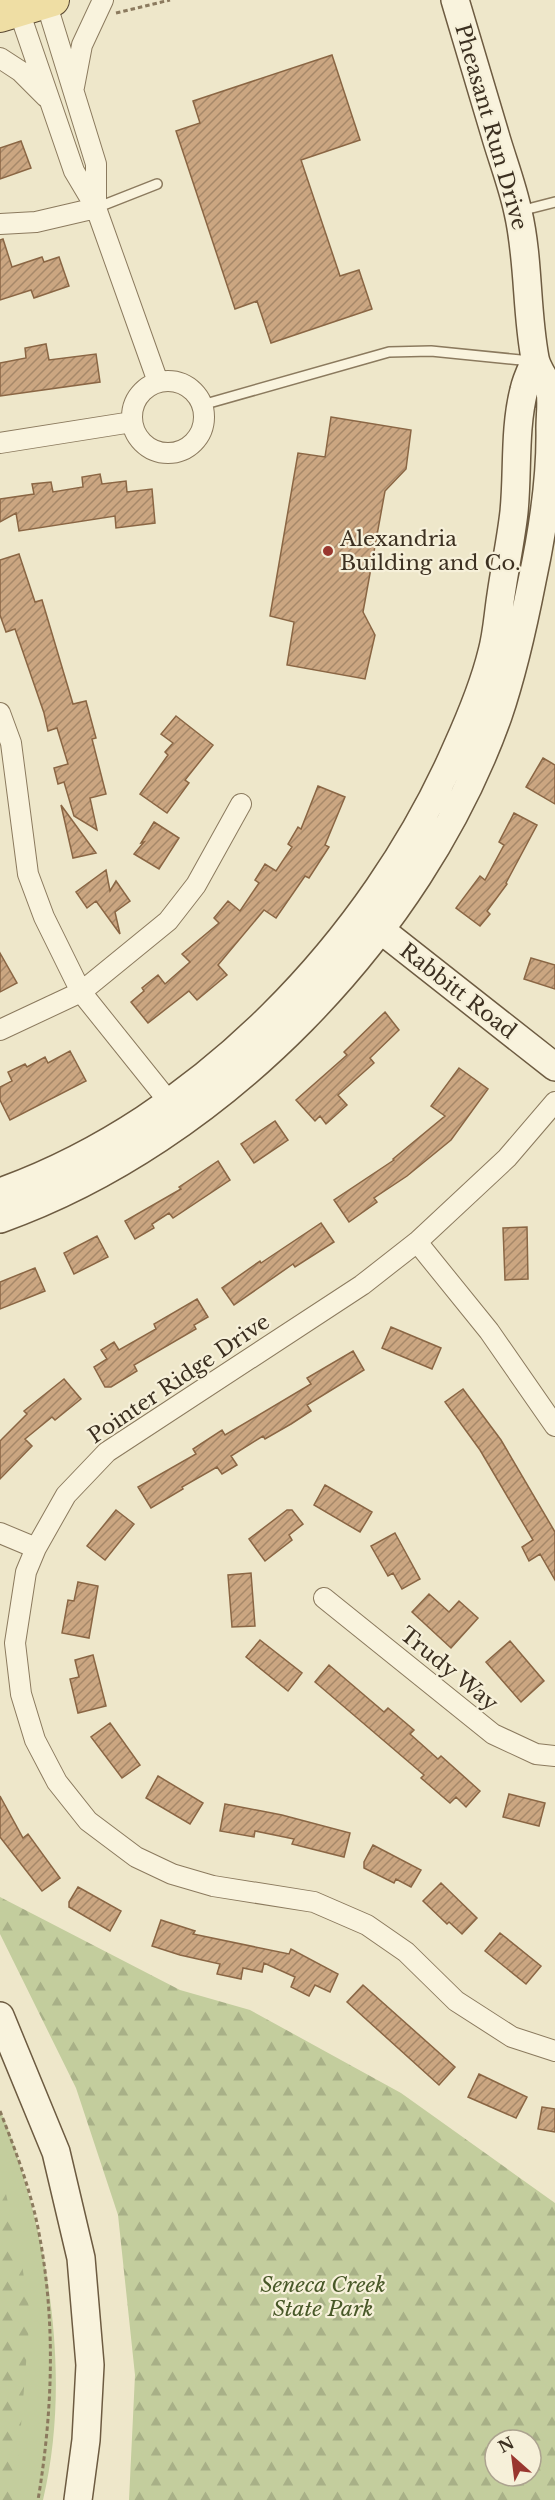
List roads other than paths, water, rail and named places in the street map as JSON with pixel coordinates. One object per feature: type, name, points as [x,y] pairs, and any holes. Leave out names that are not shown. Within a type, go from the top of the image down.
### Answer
[{"type":"street","name":"Pheasant Run Drive","points":[[0,1219],[27,1209],[105,1171],[184,1123],[267,1054],[327,994],[371,922],[402,854],[442,780],[473,711],[492,651],[514,511],[524,390],[545,361],[527,272],[518,212],[455,0]]},
{"type":"street","points":[[30,7],[73,89],[96,164],[96,208]]},
{"type":"street","points":[[30,7],[50,100],[74,171],[96,208],[158,382]]},
{"type":"street","points":[[73,89],[82,45],[108,7]]},
{"type":"street","points":[[0,58],[20,71],[50,100]]},
{"type":"street","points":[[0,224],[36,222],[96,208]]},
{"type":"street","points":[[158,382],[181,383],[194,392],[202,405],[204,415],[200,434],[186,449],[166,453],[147,447],[134,432],[133,405],[143,390],[158,382]]},
{"type":"street","points":[[0,443],[132,422]]},
{"type":"street","points":[[0,713],[11,743],[28,874],[44,917],[81,992],[170,1103]]},
{"type":"street","points":[[0,1030],[81,992],[168,921],[196,885],[241,804]]},
{"type":"street","name":"Pheasant Run Drive","points":[[0,1192],[93,1149],[170,1103],[250,1036],[309,977],[371,922]]},
{"type":"street","name":"Rabbitt Road","points":[[371,922],[555,1067]]},
{"type":"street","name":"Pointer Ridge Drive","points":[[555,1102],[507,1158],[417,1242],[362,1285],[107,1452],[66,1495],[36,1548],[26,1572],[15,1643],[21,1694],[35,1740],[57,1782],[88,1821],[136,1857],[172,1874],[213,1886],[314,1902],[367,1925],[406,1952],[456,2001],[512,2037],[555,2051]]},
{"type":"street","points":[[417,1242],[489,1331],[555,1426]]},
{"type":"street","points":[[0,1533],[36,1548]]},
{"type":"street","name":"Trudy Way","points":[[324,1598],[493,1734],[536,1754],[555,1756]]},
{"type":"street","points":[[0,2016],[56,2152],[81,2258],[90,2365],[86,2440],[78,2500]]},
{"type":"lane","points":[[96,208],[157,184]]},
{"type":"lane","points":[[518,212],[555,202]]},
{"type":"lane","points":[[202,405],[389,352],[432,351],[545,361]]},
{"type":"place","name":"Alexandria Building and Co.","points":[[328,551]]},
{"type":"park label","name":"Seneca Creek State Park","points":[[323,2297]]}]
